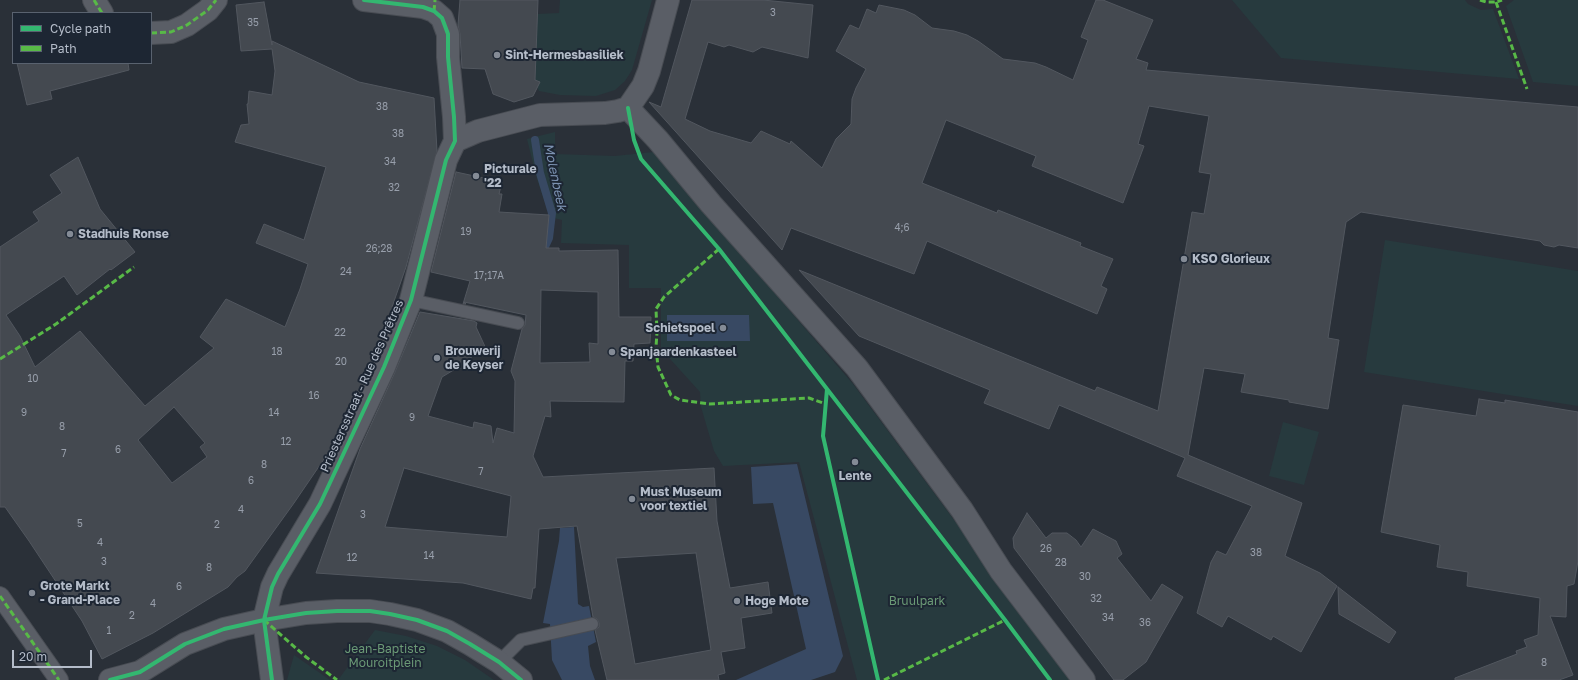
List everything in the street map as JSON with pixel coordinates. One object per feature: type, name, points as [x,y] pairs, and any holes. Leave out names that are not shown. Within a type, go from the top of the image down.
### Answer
[{"type":"street","points":[[94,0],[101,12]]},
{"type":"street","points":[[152,33],[171,32],[187,25],[204,13],[216,0]]},
{"type":"street","points":[[364,0],[423,6],[434,5]]},
{"type":"street","points":[[454,141],[478,131],[540,115],[618,112],[628,108],[643,86],[649,71],[668,0]]},
{"type":"street","name":"Priestersstraat - Rue des Prêtres","points":[[264,620],[272,587],[278,574],[320,504],[337,470],[384,367],[411,300],[446,160],[454,141],[454,117],[448,57],[448,34],[442,18],[434,5]]},
{"type":"street","points":[[628,108],[658,140],[716,209],[857,368],[962,510],[1001,571],[1084,680]]},
{"type":"street","points":[[0,596],[58,680]]},
{"type":"street","points":[[110,680],[140,672],[192,642],[224,630],[264,620],[337,611],[370,611],[390,614],[417,620],[447,631],[498,662],[521,680]]},
{"type":"street","points":[[264,620],[272,680]]},
{"type":"lane","points":[[411,300],[518,323]]},
{"type":"lane","points":[[498,662],[521,640],[592,624]]},
{"type":"green space","points":[[560,0],[652,0],[632,70],[625,81],[615,90],[596,96],[560,95],[539,91],[537,87],[540,82],[535,80],[537,14],[559,13]]},
{"type":"green space","points":[[1232,0],[1465,0],[1468,4],[1481,10],[1493,9],[1519,79],[1281,58]]},
{"type":"green space","points":[[1514,0],[1578,0],[1578,86],[1533,82],[1506,6]]},
{"type":"green space","name":"Bruulpark","points":[[555,132],[555,154],[615,156],[653,152],[853,384],[1073,680],[857,680],[799,462],[723,466],[714,451],[701,407],[700,392],[661,349],[661,288],[629,288],[629,245],[561,243],[562,220],[550,217],[537,179],[527,139]]},
{"type":"green space","points":[[1385,240],[1578,271],[1578,406],[1364,372]]},
{"type":"green space","points":[[1283,422],[1319,432],[1304,485],[1269,476]]},
{"type":"green space","name":"Jean-Baptiste Mouroitplein","points":[[375,630],[406,636],[437,646],[465,660],[494,680],[338,680]]},
{"type":"green space","name":"Jean-Baptiste Mouroitplein","points":[[294,655],[330,680],[287,680]]},
{"type":"water","points":[[667,315],[749,315],[750,341],[667,341]]},
{"type":"water","points":[[797,464],[843,656],[835,672],[811,680],[736,680],[806,649],[773,503],[753,504],[751,467]]},
{"type":"water","points":[[574,527],[578,604],[583,607],[589,606],[596,642],[588,646],[590,666],[595,680],[562,680],[552,660],[550,624],[543,623],[559,541],[560,528]]},
{"type":"building","name":"Sint-Hermesbasiliek","points":[[460,0],[538,0],[535,80],[540,82],[533,96],[514,102],[493,94],[485,69],[462,68],[458,25]]},
{"type":"building","points":[[692,0],[763,0],[813,5],[808,58],[762,47],[753,52],[729,45],[724,47],[708,42],[685,119],[710,131],[751,143],[761,131],[790,144],[791,141],[822,168],[836,139],[851,124],[852,99],[866,69],[836,51],[850,25],[859,29],[867,9],[876,13],[879,5],[904,10],[915,15],[932,28],[954,31],[967,35],[1003,59],[1035,63],[1073,80],[1088,40],[1081,37],[1096,0],[1103,0],[1153,20],[1136,59],[1148,63],[1146,70],[1578,107],[1578,248],[1559,245],[1554,247],[1544,245],[1540,241],[1361,212],[1346,222],[1328,338],[1339,340],[1328,409],[1289,402],[1289,400],[1241,392],[1245,374],[1204,368],[1188,455],[1302,503],[1285,556],[1320,573],[1337,586],[1301,652],[1273,636],[1271,640],[1228,616],[1222,627],[1197,613],[1211,562],[1217,551],[1226,555],[1252,506],[1177,476],[1185,458],[1059,405],[1049,429],[984,403],[990,390],[859,336],[799,270],[1095,391],[1097,387],[1158,411],[1192,212],[1204,214],[1211,174],[1199,172],[1209,116],[1149,106],[1138,144],[1144,146],[1123,203],[1032,166],[1036,156],[946,120],[922,183],[997,213],[998,210],[1081,243],[1080,246],[1113,259],[1101,286],[1107,289],[1097,314],[927,241],[914,274],[791,228],[782,250],[649,102],[661,107]]},
{"type":"building","points":[[264,2],[272,45],[272,41],[359,82],[434,98],[437,151],[406,267],[392,307],[395,307],[373,362],[335,443],[245,571],[228,587],[153,633],[102,659],[82,621],[29,541],[5,507],[0,507],[0,247],[39,221],[33,212],[62,193],[50,175],[78,157],[100,209],[135,252],[111,270],[110,269],[77,295],[64,276],[6,315],[20,336],[35,367],[80,331],[145,406],[214,348],[200,337],[226,299],[285,327],[308,264],[256,243],[264,224],[304,240],[326,167],[235,142],[241,125],[249,124],[247,104],[249,91],[272,95],[275,71],[272,49],[241,51],[236,5]],"holes":[[[174,407],[205,443],[200,447],[207,457],[172,483],[138,440]]]},
{"type":"building","points":[[17,64],[128,64],[129,70],[50,91],[52,99],[27,105]]},
{"type":"building","points":[[456,172],[502,182],[499,194],[502,194],[499,212],[549,215],[546,248],[559,248],[559,251],[618,250],[619,317],[651,317],[650,343],[634,344],[633,361],[625,361],[624,402],[550,401],[551,417],[545,416],[533,456],[543,477],[714,468],[717,521],[730,588],[768,582],[772,613],[741,618],[745,648],[721,652],[725,673],[718,675],[719,680],[607,680],[595,630],[599,627],[599,623],[597,619],[593,617],[577,526],[539,529],[535,588],[533,588],[531,599],[463,583],[316,573],[360,449],[420,312],[474,321],[477,323],[476,327],[488,353],[473,346],[469,370],[457,368],[442,377],[428,416],[473,428],[474,422],[491,426],[493,443],[497,428],[514,433],[515,381],[511,371],[522,329],[525,325],[526,315],[464,302],[466,304],[463,304],[470,281],[431,272]],"holes":[[[541,290],[598,292],[598,344],[589,343],[590,362],[540,363]],[[404,468],[511,496],[507,537],[385,527]],[[696,553],[711,650],[635,664],[616,558]]]},
{"type":"building","points":[[1479,399],[1505,403],[1505,400],[1578,412],[1578,561],[1574,584],[1567,586],[1566,617],[1550,616],[1573,675],[1559,680],[1455,680],[1455,678],[1517,654],[1516,651],[1527,647],[1524,640],[1538,635],[1540,598],[1467,586],[1468,572],[1437,567],[1440,545],[1381,532],[1403,405],[1476,416]]},
{"type":"building","points":[[1027,513],[1046,538],[1052,533],[1067,533],[1076,540],[1081,547],[1093,529],[1116,541],[1122,554],[1117,558],[1151,601],[1162,584],[1183,597],[1146,662],[1123,680],[1114,680],[1014,548],[1013,538]]},
{"type":"building","points":[[1338,587],[1396,632],[1389,643],[1339,614]]},
{"type":"waterway","name":"Molenbeek","points":[[535,140],[540,173],[552,213],[549,238],[542,253]]},
{"type":"marked path","points":[[94,0],[101,12]]},
{"type":"marked path","points":[[152,33],[171,32],[187,25],[208,10],[216,0]]},
{"type":"marked path","points":[[434,11],[435,0]]},
{"type":"marked path","points":[[1480,0],[1486,2],[1496,2],[1502,0]]},
{"type":"marked path","points":[[1496,2],[1527,89]]},
{"type":"marked path","points":[[719,249],[664,297],[656,309],[656,347],[658,367],[671,395],[680,400],[709,404],[809,398],[826,404]]},
{"type":"marked path","points":[[0,359],[56,324],[134,267]]},
{"type":"marked path","points":[[0,596],[59,680]]},
{"type":"marked path","points":[[264,620],[306,657],[337,680]]},
{"type":"marked path","points":[[884,680],[1005,620]]},
{"type":"cycle path","points":[[272,680],[264,620],[272,587],[278,574],[320,504],[384,367],[411,300],[446,160],[455,141],[448,57],[448,34],[442,18],[434,11],[423,7],[364,0]]},
{"type":"cycle path","points":[[628,108],[634,140],[641,159],[719,249],[827,389],[823,436],[878,680]]},
{"type":"cycle path","points":[[827,389],[1050,680]]},
{"type":"cycle path","points":[[110,680],[140,672],[185,644],[224,629],[306,613],[337,611],[370,611],[390,614],[417,620],[447,631],[499,662],[521,680]]},
{"type":"place","name":"Sint-Hermesbasiliek","points":[[497,55]]},
{"type":"place","name":"Picturale '22","points":[[476,176]]},
{"type":"place","name":"Stadhuis Ronse","points":[[70,234]]},
{"type":"place","name":"KSO Glorieux","points":[[1184,259]]},
{"type":"place","name":"Schietspoel","points":[[723,328]]},
{"type":"place","name":"Spanjaardenkasteel","points":[[612,352]]},
{"type":"place","name":"Brouwerij de Keyser","points":[[437,358]]},
{"type":"place","name":"Lente","points":[[855,462]]},
{"type":"place","name":"Must Museum voor textiel","points":[[632,499]]},
{"type":"place","name":"Grote Markt - Grand-Place","points":[[32,593]]},
{"type":"place","name":"Hoge Mote","points":[[737,601]]}]
